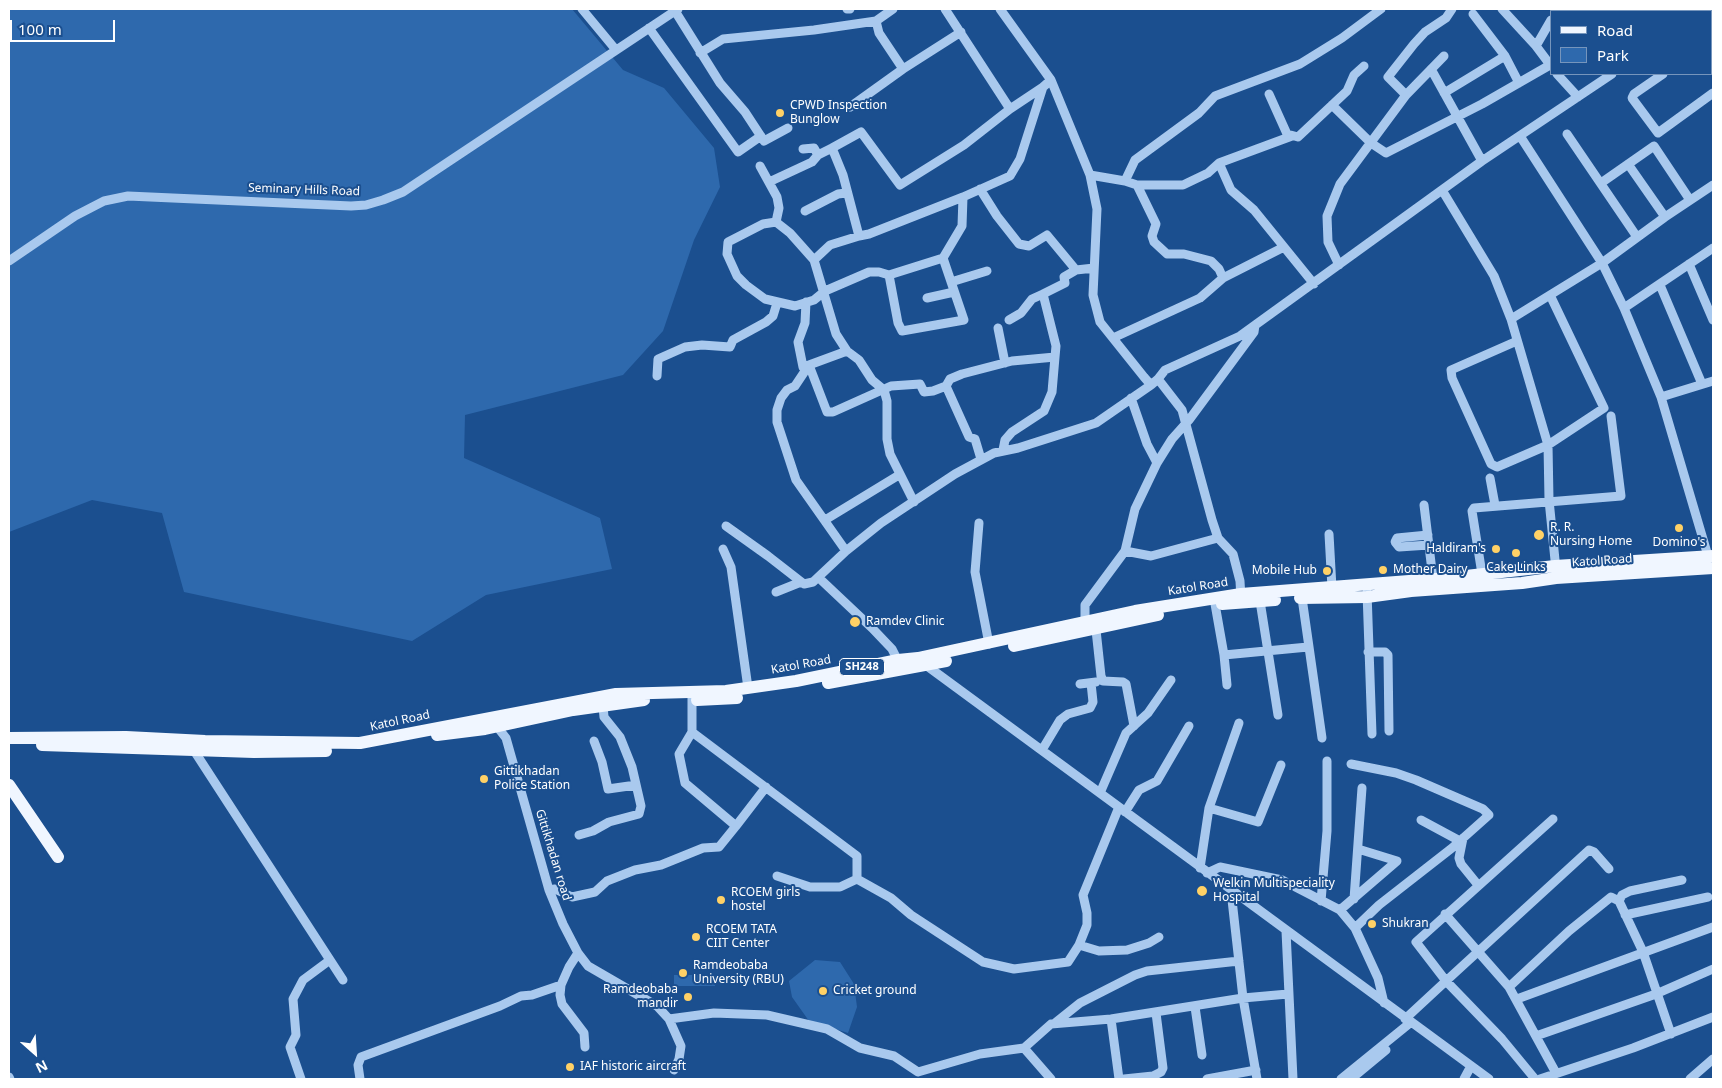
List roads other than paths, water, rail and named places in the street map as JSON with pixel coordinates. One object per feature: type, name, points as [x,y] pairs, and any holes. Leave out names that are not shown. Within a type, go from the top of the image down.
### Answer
[{"type":"main road","name":"Katol Road","points":[[922,662],[989,644],[1090,628],[1241,598],[1260,601],[1302,598],[1367,591],[1433,579],[1482,574],[1556,572],[1710,562]]},
{"type":"main road","name":"Katol Road","points":[[9,738],[126,737],[214,741],[360,743],[494,721],[641,700],[692,696],[922,662],[1241,598],[1332,588],[1367,591],[1411,591],[1522,583],[1556,572]]},
{"type":"main road","name":"Katol Road","points":[[9,745],[254,752],[356,750],[616,694],[692,696],[718,700],[752,696],[900,665]]},
{"type":"main road","points":[[9,785],[58,857]]},
{"type":"street","points":[[582,9],[616,50]]},
{"type":"street","points":[[700,53],[723,39],[822,29],[876,21],[893,9]]},
{"type":"street","points":[[945,9],[1010,109]]},
{"type":"street","points":[[952,19],[957,9]]},
{"type":"street","points":[[1000,9],[1051,80],[1090,174],[1097,209],[1093,295],[1100,322],[1130,362],[1155,382],[1182,410],[1187,422],[1205,496],[1218,538],[1233,554],[1241,598]]},
{"type":"street","points":[[1125,181],[1135,160],[1199,113],[1215,96],[1300,64],[1342,38],[1381,9]]},
{"type":"street","points":[[1406,95],[1388,77],[1425,32],[1446,18],[1452,9]]},
{"type":"street","points":[[1332,105],[1371,143],[1386,153],[1457,117],[1550,64],[1502,9]]},
{"type":"street","points":[[676,10],[700,53],[720,83],[745,112],[764,141],[788,128]]},
{"type":"street","name":"Seminary Hills Road","points":[[9,261],[90,208],[104,201],[128,196],[351,206],[366,205],[383,200],[403,192],[676,10]]},
{"type":"street","points":[[1473,14],[1505,56],[1519,83]]},
{"type":"street","points":[[876,21],[878,33],[903,69]]},
{"type":"street","points":[[1536,46],[1550,22]]},
{"type":"street","points":[[649,28],[738,152],[760,136]]},
{"type":"street","points":[[850,106],[961,32]]},
{"type":"street","points":[[1339,265],[1328,242],[1327,216],[1340,184],[1406,95],[1444,56]]},
{"type":"street","points":[[1444,93],[1505,56]]},
{"type":"street","points":[[1269,94],[1287,134],[1298,137],[1349,88],[1354,75],[1364,66]]},
{"type":"street","points":[[1431,69],[1482,161]]},
{"type":"street","points":[[1558,75],[1578,97]]},
{"type":"street","points":[[726,526],[800,582],[804,584],[818,578],[846,551],[880,523],[981,460],[1003,450],[1018,448],[1096,423],[1155,382],[1165,370],[1240,336],[1482,161],[1611,75]]},
{"type":"street","points":[[1658,133],[1633,95],[1662,75]]},
{"type":"street","points":[[769,182],[812,162],[818,154],[861,132],[900,185],[964,145],[1051,80]]},
{"type":"street","points":[[814,260],[830,246],[869,234],[963,197],[1010,176],[1020,159],[1043,87]]},
{"type":"street","points":[[1601,183],[1654,146],[1658,133],[1713,93]]},
{"type":"street","points":[[1567,134],[1637,237]]},
{"type":"street","points":[[1090,174],[1125,181],[1137,186],[1182,185],[1208,173],[1218,163],[1292,136]]},
{"type":"street","points":[[1520,136],[1602,263],[1624,308],[1661,397],[1710,562]]},
{"type":"street","points":[[1654,146],[1690,200]]},
{"type":"street","points":[[803,149],[814,148],[818,154]]},
{"type":"street","points":[[832,148],[843,175],[846,193],[859,236]]},
{"type":"street","points":[[1218,163],[1232,190],[1254,210],[1314,284]]},
{"type":"street","points":[[1628,164],[1665,217]]},
{"type":"street","points":[[760,166],[777,196],[779,208],[776,222]]},
{"type":"street","points":[[1511,319],[1602,263],[1713,184]]},
{"type":"street","points":[[1137,186],[1156,224],[1152,236],[1154,242],[1168,254],[1184,254],[1211,261],[1219,269],[1223,278]]},
{"type":"street","points":[[980,189],[997,216],[1019,244],[1029,246],[1047,235],[1076,270]]},
{"type":"street","points":[[1442,190],[1494,276],[1518,341],[1548,445],[1549,500],[1556,572]]},
{"type":"street","points":[[805,210],[838,194],[846,193]]},
{"type":"street","points":[[914,502],[890,454],[887,439],[887,401],[884,390],[872,380],[859,360],[847,351],[836,334],[825,291],[814,260],[790,233],[776,222],[763,224],[728,242],[727,254],[737,276],[746,285],[765,299],[795,306],[820,296],[825,291],[869,272],[879,272],[889,276],[943,258],[962,226],[963,197]]},
{"type":"street","points":[[1113,338],[1200,298],[1223,278],[1284,247]]},
{"type":"street","points":[[1624,308],[1713,248]]},
{"type":"street","points":[[889,276],[898,323],[902,331],[964,320],[943,258]]},
{"type":"street","points":[[1689,264],[1713,320]]},
{"type":"street","points":[[1009,320],[1021,313],[1032,299],[1065,283],[1064,277],[1076,270],[1094,268]]},
{"type":"street","points":[[951,282],[987,271]]},
{"type":"street","points":[[1660,285],[1702,384]]},
{"type":"street","points":[[927,298],[954,292]]},
{"type":"street","points":[[1003,450],[1005,440],[1012,432],[1044,411],[1052,392],[1056,346],[1043,294]]},
{"type":"street","points":[[1518,341],[1452,368],[1450,373],[1491,464],[1497,467],[1548,445],[1604,408],[1550,295]]},
{"type":"street","points":[[657,376],[658,358],[685,347],[702,345],[730,347],[733,340],[773,316],[777,302]]},
{"type":"street","points":[[806,302],[805,322],[798,342],[803,366],[847,351]]},
{"type":"street","points":[[1104,681],[1085,605],[1090,595],[1125,551],[1135,509],[1157,462],[1254,332],[1255,325]]},
{"type":"street","points":[[998,328],[1005,363]]},
{"type":"street","points":[[808,365],[827,412],[833,412],[891,386],[920,384],[924,392],[933,391],[946,386],[950,379],[956,376],[1005,363],[1055,357]]},
{"type":"street","points":[[808,365],[795,386],[787,390],[780,398],[777,422],[791,470],[821,517],[846,551]]},
{"type":"street","points":[[1661,397],[1713,381]]},
{"type":"street","points":[[946,386],[969,437],[975,439],[981,460]]},
{"type":"street","points":[[1131,398],[1147,444],[1157,462]]},
{"type":"street","points":[[1482,574],[1472,511],[1474,508],[1549,500],[1621,496],[1611,416]]},
{"type":"street","points":[[825,520],[899,475]]},
{"type":"street","points":[[1490,478],[1495,505]]},
{"type":"street","points":[[1424,505],[1433,579]]},
{"type":"street","points":[[979,523],[975,572],[989,644]]},
{"type":"street","points":[[1329,534],[1332,588]]},
{"type":"street","points":[[1428,535],[1397,538],[1395,542],[1399,547],[1429,545]]},
{"type":"street","points":[[1125,551],[1151,556],[1218,538]]},
{"type":"street","points":[[723,549],[731,567],[748,688]]},
{"type":"street","points":[[818,578],[892,649],[900,665]]},
{"type":"street","points":[[776,592],[800,582]]},
{"type":"street","points":[[1367,591],[1372,734]]},
{"type":"street","points":[[1302,598],[1322,738]]},
{"type":"street","points":[[1260,601],[1278,715]]},
{"type":"street","points":[[1215,604],[1227,685]]},
{"type":"street","points":[[1224,655],[1308,647]]},
{"type":"street","points":[[1368,652],[1385,652],[1388,655],[1389,731]]},
{"type":"street","points":[[922,662],[1488,1079]]},
{"type":"street","points":[[1100,793],[1126,733],[1148,713],[1171,680]]},
{"type":"street","points":[[1080,684],[1104,681],[1123,682],[1126,684],[1134,726]]},
{"type":"street","points":[[1042,750],[1060,720],[1068,714],[1090,708],[1093,702],[1091,683]]},
{"type":"street","points":[[692,696],[692,732],[679,754],[685,784],[736,826]]},
{"type":"street","points":[[579,835],[593,831],[609,822],[639,814],[641,806],[632,767],[623,744],[604,717],[603,706]]},
{"type":"street","name":"Gittikhadan road","points":[[494,721],[506,738],[548,890],[578,953],[588,966],[657,1006],[670,1019],[681,1046],[679,1059],[674,1070]]},
{"type":"street","points":[[1204,870],[1209,808],[1240,723]]},
{"type":"street","points":[[858,879],[891,898],[918,920],[982,962],[1014,969],[1068,962],[1079,945],[1087,925],[1087,913],[1083,895],[1122,810],[1139,790],[1157,781],[1189,726]]},
{"type":"street","points":[[692,732],[857,856],[858,879]]},
{"type":"street","points":[[594,741],[602,762],[608,789],[636,785]]},
{"type":"street","points":[[193,749],[343,980]]},
{"type":"street","points":[[1320,900],[1327,832],[1326,760]]},
{"type":"street","points":[[1351,764],[1396,773],[1483,809],[1489,815],[1462,840],[1379,905],[1355,928]]},
{"type":"street","points":[[1209,808],[1258,822],[1281,765]]},
{"type":"street","points":[[548,890],[556,889],[572,897],[595,892],[606,881],[635,870],[661,865],[703,848],[719,847],[766,788]]},
{"type":"street","points":[[1354,899],[1362,788]]},
{"type":"street","points":[[1535,1079],[1502,1039],[1446,982],[1416,942],[1553,819]]},
{"type":"street","points":[[1421,820],[1462,840]]},
{"type":"street","points":[[1462,840],[1458,858],[1460,864],[1478,885]]},
{"type":"street","points":[[1340,910],[1397,861],[1358,849]]},
{"type":"street","points":[[1351,1079],[1410,1023],[1446,982],[1589,850],[1594,852],[1609,869]]},
{"type":"street","points":[[1204,870],[1220,868],[1255,873],[1282,880],[1340,910],[1355,928],[1378,978],[1384,1003]]},
{"type":"street","points":[[777,876],[810,887],[822,888],[840,887],[858,879]]},
{"type":"street","points":[[1619,901],[1622,895],[1630,890],[1682,880]]},
{"type":"street","points":[[1207,1079],[1256,1075],[1243,998],[1232,890]]},
{"type":"street","points":[[1625,915],[1708,896]]},
{"type":"street","points":[[1509,987],[1608,898],[1615,897],[1619,901],[1642,952],[1670,1034]]},
{"type":"street","points":[[1445,914],[1509,987],[1556,1073]]},
{"type":"street","points":[[1517,999],[1713,927]]},
{"type":"street","points":[[1286,931],[1293,1079]]},
{"type":"street","points":[[1079,945],[1099,951],[1127,950],[1149,943],[1159,936]]},
{"type":"street","points":[[578,953],[561,985],[562,1004],[584,1033],[585,1047]]},
{"type":"street","points":[[301,1079],[290,1047],[296,1035],[294,999],[303,980],[330,960]]},
{"type":"street","points":[[1054,1024],[1080,1003],[1135,975],[1147,971],[1239,961]]},
{"type":"street","points":[[1536,1036],[1656,994],[1713,969]]},
{"type":"street","points":[[360,1079],[358,1065],[361,1057],[500,1006],[521,996],[532,995],[561,985]]},
{"type":"street","points":[[670,1019],[714,1013],[767,1015],[827,1029],[860,1048],[894,1056],[918,1072],[980,1054],[1024,1048],[1051,1024],[1111,1019],[1243,998],[1288,994]]},
{"type":"street","points":[[1194,1007],[1202,1055]]},
{"type":"street","points":[[1124,1079],[1153,1076],[1163,1068],[1156,1013]]},
{"type":"street","points":[[1540,1079],[1713,1018]]},
{"type":"street","points":[[1111,1019],[1119,1079]]},
{"type":"street","points":[[1341,1079],[1410,1023]]},
{"type":"street","points":[[1024,1048],[1051,1079]]},
{"type":"street","points":[[1690,1079],[1712,1062]]},
{"type":"street","points":[[1464,1079],[1471,1066]]},
{"type":"place","name":"CPWD Inspection Bunglow","points":[[780,113]]},
{"type":"place","name":"Domino's","points":[[1679,528]]},
{"type":"place","name":"R. R. Nursing Home","points":[[1539,535]]},
{"type":"place","name":"Haldiram's","points":[[1496,549]]},
{"type":"place","name":"Cake Links","points":[[1516,553]]},
{"type":"place","name":"Mother Dairy","points":[[1383,570]]},
{"type":"place","name":"Mobile Hub","points":[[1327,571]]},
{"type":"place","name":"Ramdev Clinic","points":[[855,622]]},
{"type":"place","name":"Gittikhadan Police Station","points":[[484,779]]},
{"type":"place","name":"Welkin Multispeciality Hospital","points":[[1202,891]]},
{"type":"place","name":"RCOEM girls hostel","points":[[721,900]]},
{"type":"place","name":"Shukran","points":[[1372,924]]},
{"type":"place","name":"RCOEM TATA CIIT Center","points":[[696,937]]},
{"type":"place","name":"Ramdeobaba University (RBU)","points":[[683,973]]},
{"type":"place","name":"Cricket ground","points":[[823,991]]},
{"type":"place","name":"Ramdeobaba mandir","points":[[688,997]]},
{"type":"place","name":"IAF historic aircraft","points":[[570,1067]]}]
